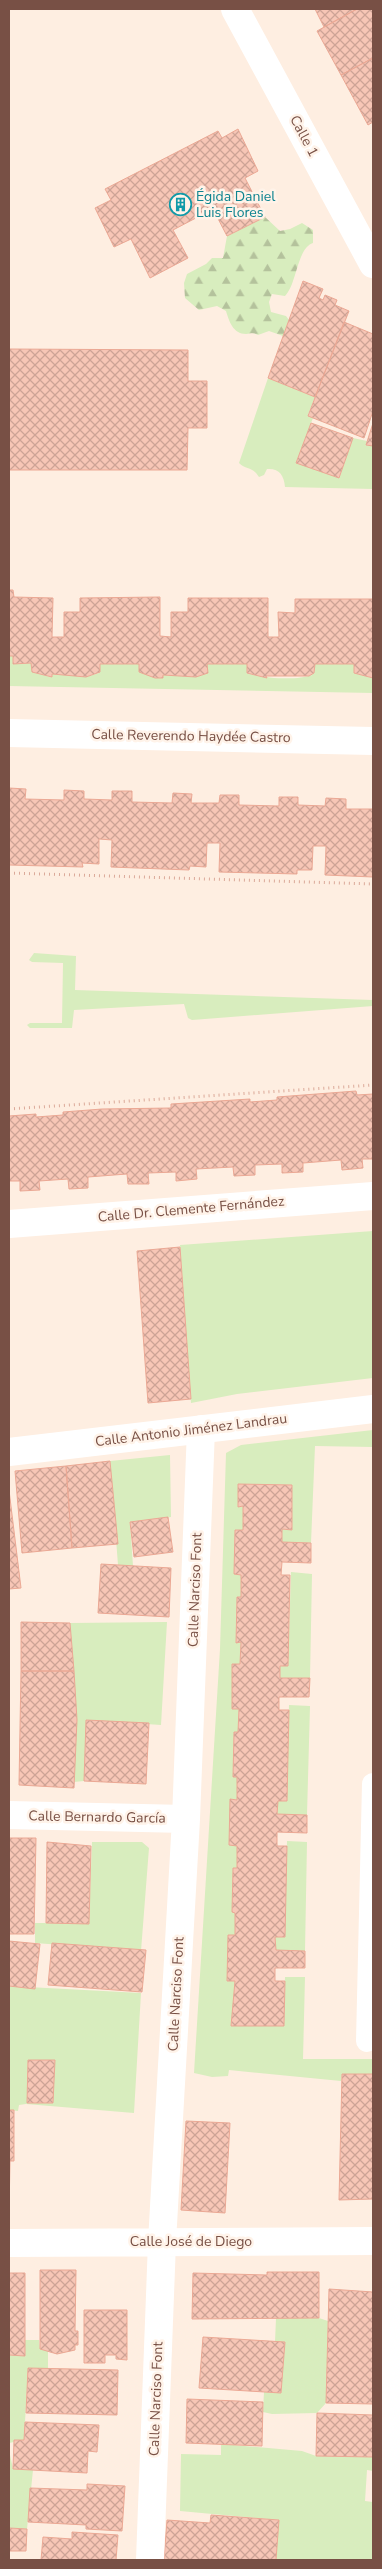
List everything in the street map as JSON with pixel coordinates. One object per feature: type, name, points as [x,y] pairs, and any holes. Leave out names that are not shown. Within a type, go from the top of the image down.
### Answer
[{"type":"street","name":"Calle 1","points":[[235,9],[373,264]]},
{"type":"street","name":"Calle Reverendo Haydée Castro","points":[[9,733],[373,741]]},
{"type":"street","name":"Calle Dr. Clemente Fernández","points":[[9,1224],[373,1196]]},
{"type":"street","name":"Calle Antonio Jiménez Landrau","points":[[9,1452],[373,1409]]},
{"type":"street","name":"Calle Narciso Font","points":[[150,2560],[162,2242],[186,1819],[201,1429]]},
{"type":"street","name":"Calle Bernardo García","points":[[9,1815],[186,1819]]},
{"type":"street","name":"Calle José de Diego","points":[[9,2243],[373,2241]]},
{"type":"lane","points":[[367,2041],[373,1784]]},
{"type":"path","points":[[9,873],[373,884]]},
{"type":"path","points":[[9,1109],[373,1085]]},
{"type":"green space","points":[[265,217],[280,231],[290,229],[302,223],[313,230],[313,243],[308,246],[300,259],[289,290],[285,296],[272,294],[269,302],[271,312],[286,316],[289,320],[283,336],[269,331],[258,335],[238,332],[232,326],[226,311],[217,306],[199,310],[185,298],[184,283],[187,274],[206,264],[212,258],[223,258],[227,236]]},
{"type":"green space","points":[[268,378],[315,397],[308,415],[313,418],[297,463],[339,478],[353,438],[367,441],[366,445],[373,446],[373,489],[285,487],[282,476],[278,471],[267,469],[264,475],[259,477],[254,471],[239,463]]},
{"type":"green space","points":[[9,656],[13,656],[13,664],[31,663],[32,672],[51,677],[52,674],[86,677],[99,673],[100,664],[139,664],[140,672],[163,678],[163,675],[196,677],[208,673],[207,664],[247,664],[247,673],[288,678],[312,675],[315,664],[354,664],[354,673],[372,678],[373,676],[373,693],[9,686]]},
{"type":"green space","points":[[34,953],[76,956],[75,990],[373,1000],[373,1006],[192,1020],[188,1018],[184,1004],[74,1010],[72,1028],[30,1028],[27,1025],[30,1023],[62,1023],[63,963],[32,962],[29,960]]},
{"type":"green space","points":[[373,1231],[373,1378],[237,1394],[191,1403],[180,1245]]},
{"type":"green space","points":[[373,1430],[373,1447],[315,1446],[311,1543],[282,1542],[282,1529],[292,1530],[292,1485],[238,1484],[238,1507],[243,1506],[243,1530],[235,1530],[234,1574],[241,1575],[241,1597],[237,1597],[236,1642],[241,1642],[240,1664],[232,1664],[232,1709],[239,1709],[238,1732],[234,1732],[233,1777],[237,1777],[237,1800],[230,1799],[237,1846],[237,1868],[233,1868],[232,1912],[235,1913],[235,1935],[228,1935],[235,1981],[231,2025],[284,2026],[285,1977],[305,1977],[303,2059],[373,2059],[373,2074],[342,2074],[341,2081],[229,2070],[228,2076],[212,2077],[194,2073],[220,1649],[226,1453],[241,1445]]},
{"type":"green space","points":[[170,1455],[171,1517],[130,1522],[133,1566],[118,1565],[110,1461]]},
{"type":"green space","points":[[291,1572],[312,1574],[310,1678],[280,1678],[280,1666],[288,1665]]},
{"type":"green space","points":[[167,1622],[161,1725],[87,1720],[84,1781],[74,1782],[77,1720],[70,1623]]},
{"type":"green space","points":[[289,1705],[310,1706],[307,1815],[277,1814],[278,1801],[287,1800]]},
{"type":"green space","points":[[287,1841],[307,1842],[305,1951],[276,1950],[275,1937],[285,1937]]},
{"type":"green space","points":[[92,1842],[142,1842],[149,1848],[141,1951],[35,1943],[35,1923],[89,1923]]},
{"type":"green space","points":[[9,1986],[141,1993],[134,2113],[26,2104],[19,2105],[18,2111],[9,2110]],"holes":[[[28,2060],[54,2060],[53,2103],[27,2102]]]},
{"type":"green space","points":[[276,2318],[319,2318],[328,2321],[326,2403],[317,2413],[272,2414],[263,2412],[264,2392],[281,2393],[285,2343],[275,2342]]},
{"type":"green space","points":[[25,2340],[39,2340],[40,2349],[48,2351],[48,2369],[28,2368],[24,2440],[9,2443],[9,2355],[25,2356]]},
{"type":"green space","points":[[221,2444],[302,2451],[316,2456],[373,2457],[373,2471],[367,2470],[365,2501],[373,2502],[373,2560],[276,2560],[279,2520],[180,2511],[181,2454],[221,2455]]},
{"type":"green space","points":[[9,2450],[13,2469],[33,2470],[27,2529],[9,2528]]},
{"type":"building","points":[[315,9],[357,9],[324,27]]},
{"type":"building","points":[[357,9],[373,9],[373,58],[341,75],[317,31]]},
{"type":"building","points":[[373,58],[373,122],[368,125],[341,75]]},
{"type":"building","name":"Égida Daniel Luis Flores","points":[[238,129],[258,171],[245,178],[265,217],[227,236],[213,209],[173,230],[188,258],[150,278],[131,239],[114,247],[95,208],[111,200],[105,189],[218,131],[222,138]]},
{"type":"building","points":[[303,281],[323,289],[319,298],[323,300],[325,295],[337,300],[335,305],[349,311],[315,397],[268,378]]},
{"type":"building","points":[[344,322],[373,334],[373,411],[364,438],[308,416]]},
{"type":"building","points":[[9,349],[188,350],[188,381],[207,381],[207,428],[188,428],[187,470],[9,470]]},
{"type":"building","points":[[311,423],[353,438],[339,478],[296,463]]},
{"type":"building","points":[[373,423],[373,446],[366,445]]},
{"type":"building","points":[[9,590],[13,590],[14,597],[53,598],[52,637],[64,637],[64,612],[80,612],[80,598],[160,597],[160,636],[171,637],[171,612],[188,612],[188,598],[268,598],[268,637],[279,637],[278,612],[295,613],[295,599],[373,599],[373,678],[354,673],[354,664],[315,664],[314,673],[309,676],[266,676],[267,678],[247,673],[247,664],[207,664],[208,673],[196,677],[163,675],[163,678],[155,678],[139,672],[139,664],[100,664],[100,672],[86,677],[52,674],[52,677],[32,672],[31,663],[13,664],[13,656],[9,656]]},
{"type":"building","points":[[9,788],[26,789],[25,799],[64,800],[64,790],[84,791],[84,799],[112,800],[112,791],[132,791],[132,802],[172,803],[173,793],[192,794],[191,803],[219,803],[220,795],[239,795],[239,805],[279,806],[279,797],[298,797],[298,805],[325,806],[326,798],[346,799],[346,809],[373,809],[373,877],[325,875],[326,846],[313,846],[312,870],[297,870],[297,874],[219,872],[220,843],[207,843],[206,867],[190,866],[189,870],[111,867],[112,840],[99,839],[99,864],[82,863],[83,867],[9,865]]},
{"type":"building","points":[[356,1091],[357,1095],[373,1094],[373,1159],[362,1159],[363,1168],[342,1170],[341,1160],[303,1163],[303,1172],[282,1173],[282,1164],[255,1165],[255,1175],[234,1176],[233,1167],[196,1169],[197,1179],[176,1181],[176,1172],[148,1173],[149,1184],[128,1184],[127,1174],[88,1177],[88,1188],[69,1189],[68,1179],[39,1181],[40,1190],[20,1191],[20,1181],[9,1181],[9,1116],[63,1115],[63,1112],[102,1109],[171,1108],[171,1104],[250,1099],[250,1102],[277,1100],[277,1097]]},
{"type":"building","points":[[180,1247],[191,1399],[148,1403],[137,1251]]},
{"type":"building","points":[[110,1461],[118,1544],[72,1548],[66,1466]]},
{"type":"building","points":[[66,1466],[72,1548],[22,1553],[15,1471]]},
{"type":"building","points":[[238,1484],[292,1485],[292,1530],[282,1529],[282,1542],[311,1543],[311,1563],[282,1562],[281,1575],[290,1575],[288,1666],[280,1666],[280,1678],[310,1678],[309,1697],[279,1697],[279,1710],[289,1710],[287,1801],[278,1801],[277,1814],[307,1815],[307,1833],[277,1832],[277,1846],[287,1846],[285,1937],[275,1937],[276,1950],[305,1951],[305,1968],[275,1968],[275,1981],[285,1981],[284,2026],[231,2026],[235,1981],[227,1981],[228,1935],[235,1935],[235,1913],[232,1912],[233,1868],[237,1868],[237,1846],[229,1845],[230,1799],[237,1800],[237,1777],[233,1777],[234,1732],[238,1732],[239,1709],[232,1709],[232,1664],[240,1664],[241,1642],[236,1643],[237,1597],[241,1597],[241,1575],[234,1574],[235,1530],[243,1530],[243,1506],[238,1507]]},
{"type":"building","points":[[9,1490],[21,1588],[9,1589]]},
{"type":"building","points":[[168,1517],[173,1552],[134,1557],[130,1522]]},
{"type":"building","points":[[101,1564],[171,1568],[169,1617],[98,1613]]},
{"type":"building","points":[[21,1622],[70,1623],[74,1671],[21,1671]]},
{"type":"building","points":[[21,1671],[74,1671],[77,1720],[74,1788],[19,1785]]},
{"type":"building","points":[[86,1720],[149,1723],[146,1784],[84,1781]]},
{"type":"building","points":[[9,1838],[36,1838],[34,1934],[9,1934]]},
{"type":"building","points":[[47,1842],[91,1846],[89,1924],[46,1923]]},
{"type":"building","points":[[9,1941],[40,1944],[35,1989],[9,1986]]},
{"type":"building","points":[[52,1943],[146,1950],[142,1992],[48,1985]]},
{"type":"building","points":[[28,2060],[55,2060],[53,2103],[27,2103]]},
{"type":"building","points":[[342,2074],[373,2074],[373,2199],[339,2200]]},
{"type":"building","points":[[9,2110],[14,2110],[14,2161],[10,2161],[9,2211]]},
{"type":"building","points":[[186,2121],[230,2123],[225,2213],[181,2210]]},
{"type":"building","points":[[40,2270],[76,2270],[75,2331],[78,2331],[78,2345],[75,2345],[75,2350],[57,2354],[40,2349]]},
{"type":"building","points":[[267,2272],[319,2272],[319,2318],[192,2319],[193,2273],[267,2275]]},
{"type":"building","points":[[9,2273],[25,2273],[25,2356],[9,2355]]},
{"type":"building","points":[[329,2289],[373,2292],[373,2404],[326,2403]]},
{"type":"building","points":[[84,2310],[127,2310],[127,2360],[116,2359],[116,2355],[105,2355],[105,2363],[84,2363]]},
{"type":"building","points":[[203,2337],[285,2342],[281,2393],[199,2388]]},
{"type":"building","points":[[28,2368],[118,2370],[117,2415],[26,2413]]},
{"type":"building","points":[[187,2399],[263,2402],[262,2446],[186,2443]]},
{"type":"building","points":[[317,2413],[373,2415],[373,2457],[316,2456]]},
{"type":"building","points":[[25,2422],[99,2425],[97,2452],[88,2451],[87,2473],[13,2469],[14,2440],[24,2440]]},
{"type":"building","points":[[87,2484],[125,2486],[122,2531],[86,2529],[86,2525],[28,2522],[30,2488],[87,2490]]},
{"type":"building","points":[[211,2515],[279,2520],[276,2560],[164,2560],[167,2520],[210,2523]]},
{"type":"building","points":[[9,2528],[27,2529],[26,2551],[9,2551]]},
{"type":"building","points":[[72,2532],[118,2535],[116,2560],[41,2560],[43,2537],[72,2539]]},
{"type":"place","name":"Égida Daniel Luis Flores","points":[[180,204]]}]
